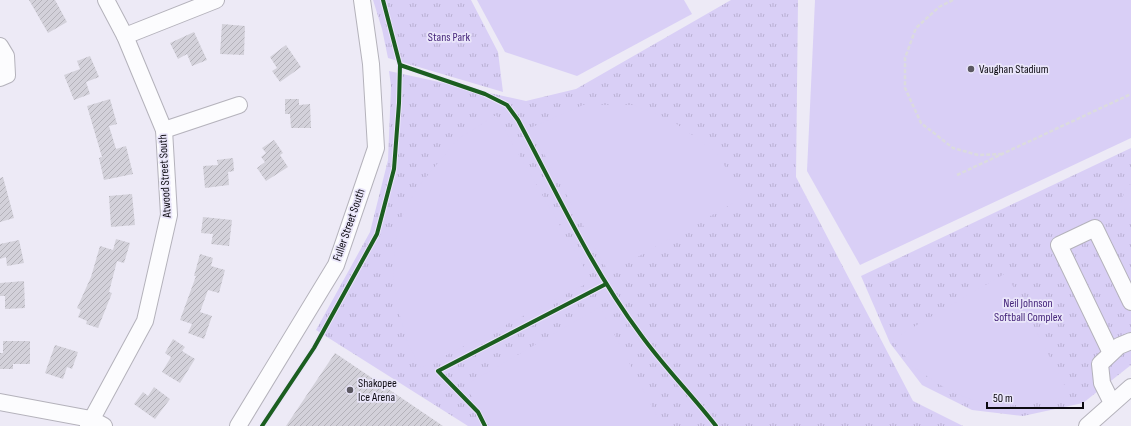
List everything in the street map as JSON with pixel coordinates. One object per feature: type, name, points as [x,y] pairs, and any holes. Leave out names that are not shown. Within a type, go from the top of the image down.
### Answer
[{"type":"street","name":"Atwood Street South","points":[[94,424],[146,321],[169,215],[164,130],[125,36],[106,0]]},
{"type":"street","points":[[125,36],[216,0]]},
{"type":"street","name":"Fuller Street South","points":[[238,426],[336,265],[376,148],[371,64],[362,0]]},
{"type":"street","points":[[0,46],[6,56],[8,75],[0,78]]},
{"type":"street","points":[[164,130],[239,105]]},
{"type":"street","points":[[1111,353],[1059,245],[1095,228],[1131,302]]},
{"type":"street","points":[[1112,403],[1102,383],[1100,364],[1119,346],[1131,341]]},
{"type":"street","points":[[1087,426],[1131,387]]},
{"type":"street","points":[[0,402],[94,424]]},
{"type":"path","points":[[953,0],[940,7],[916,28],[905,58],[905,88],[921,123],[953,148],[978,156],[1004,154]]},
{"type":"path","points":[[958,176],[1131,94]]},
{"type":"green space","name":"Stans Park","points":[[373,0],[471,0],[498,52],[503,92],[388,58],[382,29]]},
{"type":"green space","points":[[477,0],[684,0],[692,14],[577,76],[505,52]]},
{"type":"green space","points":[[731,0],[798,0],[796,177],[913,401],[963,426],[468,426],[316,330],[370,232],[388,160],[391,86],[389,71],[526,101],[576,89]]},
{"type":"green space","name":"Vaughan Stadium","points":[[815,0],[1131,0],[1131,138],[860,265],[807,171]]},
{"type":"green space","points":[[583,105],[633,105],[671,120],[716,152],[744,197],[609,273],[530,128]]},
{"type":"green space","points":[[496,115],[592,281],[421,368],[408,344],[398,309],[393,276],[397,226],[417,188],[458,139]]},
{"type":"green space","name":"Neil Johnson Softball Complex","points":[[1131,148],[1131,365],[1083,403],[1023,416],[972,410],[922,385],[890,343],[861,276]]},
{"type":"green space","points":[[1131,184],[1131,221],[1121,203],[1126,186]]},
{"type":"green space","points":[[1006,273],[1070,396],[1040,402],[992,408],[948,390],[913,367],[893,339]]},
{"type":"green space","points":[[600,307],[662,426],[494,426],[464,386]]},
{"type":"building","points":[[29,0],[55,0],[67,22],[48,33]]},
{"type":"building","points":[[222,24],[245,26],[244,55],[220,54]]},
{"type":"building","points":[[194,32],[207,60],[192,66],[187,54],[178,59],[170,43]]},
{"type":"building","points":[[286,45],[301,67],[280,82],[272,71],[277,68],[270,57]]},
{"type":"building","points":[[90,56],[99,77],[86,82],[90,94],[74,100],[64,75],[80,69],[77,61]]},
{"type":"building","points":[[110,99],[117,124],[109,126],[116,149],[126,146],[133,174],[104,180],[99,158],[102,157],[87,106]]},
{"type":"building","points":[[285,99],[299,99],[299,105],[310,104],[311,128],[291,128],[290,114],[285,114]]},
{"type":"building","points":[[274,140],[283,153],[280,155],[288,167],[266,181],[257,168],[265,162],[261,157],[266,153],[262,148]]},
{"type":"building","points":[[233,158],[234,171],[228,172],[229,185],[205,188],[203,166],[218,165],[217,160]]},
{"type":"building","points":[[3,177],[14,218],[0,222],[0,178]]},
{"type":"building","points":[[132,194],[135,225],[111,227],[109,196]]},
{"type":"building","points":[[203,217],[232,220],[229,246],[211,244],[213,234],[201,233]]},
{"type":"building","points":[[116,239],[130,243],[124,263],[117,261],[109,292],[112,293],[98,328],[86,324],[87,321],[78,317],[81,310],[77,308],[91,277],[100,246],[113,250]]},
{"type":"building","points":[[19,240],[24,263],[7,266],[6,257],[0,259],[0,244]]},
{"type":"building","points":[[200,254],[213,258],[211,266],[225,270],[219,293],[208,290],[200,312],[212,316],[204,339],[188,333],[192,324],[180,320],[196,276],[194,276]]},
{"type":"building","points":[[24,281],[25,308],[5,309],[5,296],[0,296],[0,283]]},
{"type":"building","points":[[173,339],[185,347],[182,351],[195,359],[180,383],[162,372],[171,357],[165,353]]},
{"type":"building","points":[[3,341],[30,341],[30,364],[13,364],[13,369],[0,369],[0,353],[3,353]]},
{"type":"building","points":[[55,345],[78,352],[72,369],[67,367],[63,379],[45,373]]},
{"type":"building","name":"Shakopee Ice Arena","points":[[335,353],[443,426],[286,426]]},
{"type":"building","points":[[154,387],[170,399],[155,419],[134,404],[143,392],[148,396]]},
{"type":"cycle path","points":[[262,426],[314,348],[377,234],[394,169],[400,65],[383,0]]},
{"type":"cycle path","points":[[400,65],[485,94],[507,105],[518,120],[590,257],[623,310],[659,358],[716,426]]},
{"type":"cycle path","points":[[485,426],[478,412],[438,371],[606,284]]},
{"type":"place","name":"Vaughan Stadium","points":[[971,69]]},
{"type":"place","name":"Shakopee Ice Arena","points":[[350,390]]}]
